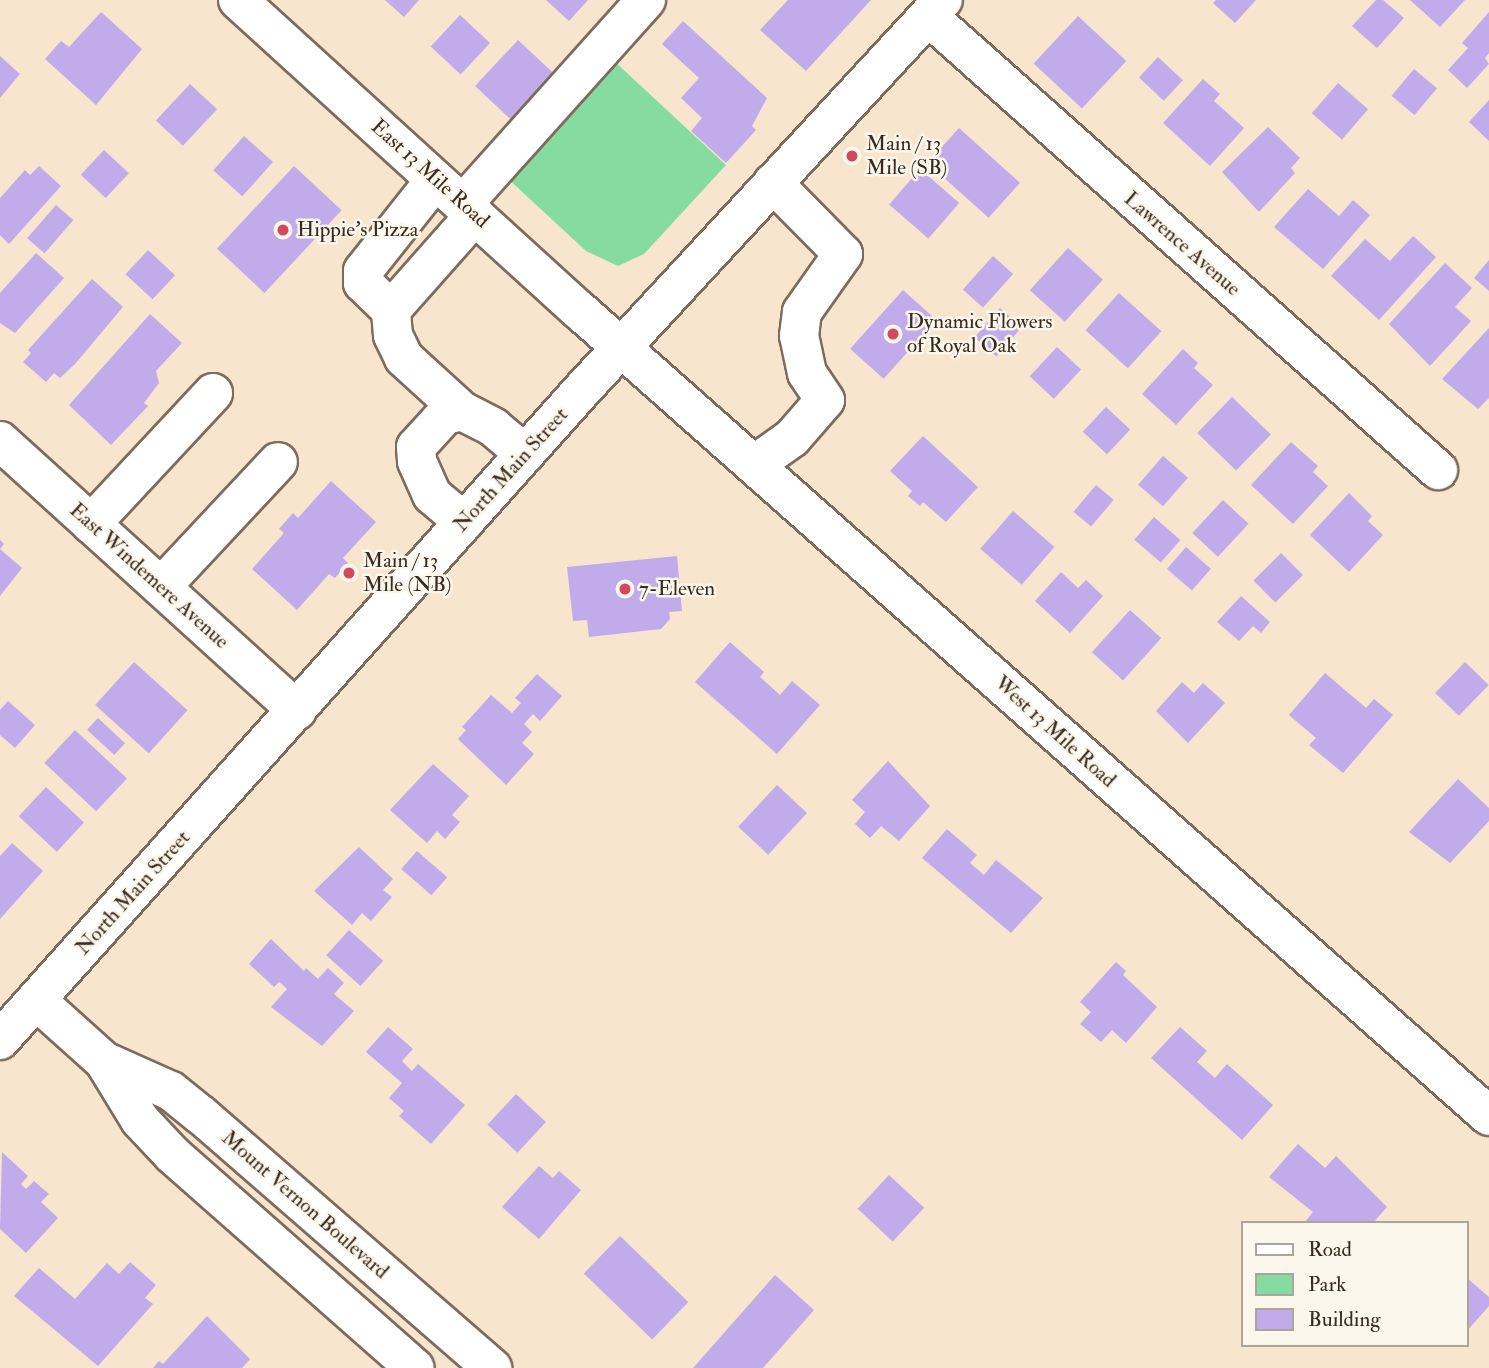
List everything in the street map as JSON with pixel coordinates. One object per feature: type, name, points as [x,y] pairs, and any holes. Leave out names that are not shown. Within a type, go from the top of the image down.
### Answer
[{"type":"main road","name":"East 13 Mile Road","points":[[238,0],[621,347]]},
{"type":"main road","points":[[391,310],[363,283],[363,271],[458,200],[646,0]]},
{"type":"main road","name":"North Main Street","points":[[0,1040],[621,347],[935,8]]},
{"type":"main road","name":"Lawrence Avenue","points":[[935,8],[1438,470]]},
{"type":"main road","points":[[754,465],[792,438],[825,400],[807,373],[799,336],[802,312],[843,254],[773,183]]},
{"type":"main road","points":[[458,200],[391,310],[393,335],[404,358],[462,411],[493,427],[525,454]]},
{"type":"main road","name":"West 13 Mile Road","points":[[621,347],[1489,1116]]},
{"type":"main road","points":[[92,524],[213,393]]},
{"type":"main road","points":[[462,411],[445,415],[416,447],[417,461],[432,495],[464,523]]},
{"type":"main road","name":"East Windemere Avenue","points":[[0,441],[297,710]]},
{"type":"main road","points":[[161,587],[278,461]]},
{"type":"main road","name":"Mount Vernon Boulevard","points":[[36,1000],[104,1061],[140,1120],[173,1155],[415,1368]]},
{"type":"main road","name":"Mount Vernon Boulevard","points":[[104,1061],[171,1091],[492,1368]]},
{"type":"green space","points":[[613,60],[726,165],[644,254],[618,266],[586,251],[506,177]]},
{"type":"building","points":[[385,0],[419,0],[404,17]]},
{"type":"building","points":[[546,0],[588,0],[569,21]]},
{"type":"building","points":[[788,0],[871,0],[806,71],[760,30]]},
{"type":"building","points":[[1216,0],[1256,0],[1235,23],[1213,3]]},
{"type":"building","points":[[1376,0],[1383,0],[1404,18],[1377,48],[1352,26]]},
{"type":"building","points":[[1410,0],[1465,0],[1440,27]]},
{"type":"building","points":[[101,12],[142,49],[96,105],[45,59],[61,41],[69,47]]},
{"type":"building","points":[[1489,12],[1489,53],[1485,58],[1489,64],[1467,88],[1448,70],[1468,48],[1462,43]]},
{"type":"building","points":[[460,15],[490,43],[461,74],[431,46]]},
{"type":"building","points":[[1078,16],[1126,61],[1082,109],[1034,64]]},
{"type":"building","points":[[683,21],[767,98],[752,126],[756,130],[726,163],[691,131],[702,118],[681,98],[699,78],[662,44]]},
{"type":"building","points":[[518,40],[559,78],[516,124],[475,86]]},
{"type":"building","points":[[0,56],[20,74],[0,98]]},
{"type":"building","points":[[1158,57],[1183,80],[1164,101],[1139,77]]},
{"type":"building","points":[[1414,69],[1437,88],[1414,115],[1392,96]]},
{"type":"building","points":[[1203,79],[1220,94],[1214,101],[1244,128],[1210,166],[1163,123]]},
{"type":"building","points":[[1338,83],[1368,109],[1342,139],[1312,113]]},
{"type":"building","points":[[190,84],[217,109],[183,146],[156,121]]},
{"type":"building","points":[[1489,100],[1489,141],[1469,122]]},
{"type":"building","points":[[1268,127],[1300,158],[1291,168],[1295,173],[1259,212],[1222,172]]},
{"type":"building","points":[[959,128],[1020,183],[988,218],[928,163]]},
{"type":"building","points":[[244,136],[273,162],[242,196],[213,170]]},
{"type":"building","points":[[104,150],[129,173],[106,198],[81,175]]},
{"type":"building","points":[[39,166],[61,186],[9,244],[0,235],[0,198],[25,170],[30,175]]},
{"type":"building","points":[[294,166],[342,210],[264,293],[217,249]]},
{"type":"building","points":[[920,169],[959,203],[928,239],[889,204]]},
{"type":"building","points":[[1308,189],[1339,216],[1353,200],[1370,215],[1323,269],[1274,227]]},
{"type":"building","points":[[56,205],[73,220],[44,253],[27,238]]},
{"type":"building","points":[[1413,236],[1436,257],[1379,320],[1331,276],[1365,239],[1390,261]]},
{"type":"building","points":[[1068,248],[1103,279],[1065,322],[1030,290]]},
{"type":"building","points":[[148,250],[175,275],[153,299],[125,274]]},
{"type":"building","points":[[36,253],[64,278],[15,333],[0,323],[0,293]]},
{"type":"building","points":[[993,256],[1013,274],[983,308],[963,289]]},
{"type":"building","points":[[1489,260],[1489,291],[1474,278]]},
{"type":"building","points":[[1445,263],[1472,288],[1455,307],[1471,321],[1430,366],[1389,324]]},
{"type":"building","points":[[92,279],[123,307],[75,364],[60,378],[54,373],[46,382],[23,362],[31,353],[28,350]]},
{"type":"building","name":"Dynamic Flowers of Royal Oak","points":[[903,290],[936,320],[884,379],[850,349]]},
{"type":"building","points":[[1119,293],[1161,331],[1128,368],[1086,330]]},
{"type":"building","points":[[1000,308],[1022,327],[996,356],[974,337]]},
{"type":"building","points":[[150,314],[182,343],[156,371],[159,383],[144,403],[148,406],[111,445],[69,405]]},
{"type":"building","points":[[1489,328],[1489,398],[1478,409],[1442,379]]},
{"type":"building","points":[[1057,347],[1081,370],[1054,399],[1030,376]]},
{"type":"building","points":[[1183,349],[1198,363],[1194,368],[1213,385],[1176,425],[1142,394]]},
{"type":"building","points":[[1232,397],[1271,435],[1236,470],[1197,433]]},
{"type":"building","points":[[1106,407],[1130,430],[1107,454],[1083,432]]},
{"type":"building","points":[[923,436],[978,487],[946,522],[923,502],[920,506],[908,496],[912,491],[890,471]]},
{"type":"building","points":[[1291,442],[1318,466],[1313,472],[1328,486],[1293,524],[1251,485]]},
{"type":"building","points":[[1163,456],[1188,478],[1163,506],[1138,485]]},
{"type":"building","points":[[331,481],[376,522],[343,558],[348,563],[335,578],[329,574],[297,610],[252,569],[284,533],[279,529],[293,513],[298,518]]},
{"type":"building","points":[[1096,485],[1114,500],[1091,527],[1074,512]]},
{"type":"building","points":[[1349,493],[1372,516],[1368,521],[1383,535],[1349,572],[1310,535]]},
{"type":"building","points":[[1223,500],[1249,524],[1218,557],[1192,533]]},
{"type":"building","points":[[1013,511],[1055,547],[1022,585],[980,549]]},
{"type":"building","points":[[1154,517],[1180,540],[1161,563],[1134,540]]},
{"type":"building","points":[[1186,547],[1211,569],[1192,591],[1167,569]]},
{"type":"building","points":[[0,549],[22,568],[0,596]]},
{"type":"building","points":[[1281,553],[1303,575],[1275,602],[1253,581]]},
{"type":"building","name":"7-Eleven","points":[[677,556],[682,611],[669,612],[670,619],[661,629],[589,637],[587,620],[573,621],[567,567]]},
{"type":"building","points":[[1061,572],[1078,588],[1086,580],[1103,596],[1070,633],[1035,601]]},
{"type":"building","points":[[1241,596],[1270,622],[1261,633],[1253,626],[1239,641],[1217,622]]},
{"type":"building","points":[[1130,610],[1161,638],[1123,680],[1092,652]]},
{"type":"building","points":[[730,642],[764,672],[760,677],[780,695],[792,681],[820,705],[777,754],[695,682]]},
{"type":"building","points":[[134,662],[188,710],[149,753],[95,705]]},
{"type":"building","points":[[1465,662],[1489,685],[1459,716],[1435,693]]},
{"type":"building","points":[[1325,673],[1366,708],[1374,699],[1393,715],[1343,773],[1309,745],[1316,738],[1289,715]]},
{"type":"building","points":[[537,674],[562,696],[540,721],[533,714],[524,724],[532,732],[522,743],[534,754],[506,785],[458,739],[466,730],[462,727],[491,695],[512,713],[521,703],[515,698]]},
{"type":"building","points":[[1182,682],[1194,693],[1203,683],[1225,703],[1188,743],[1156,711]]},
{"type":"building","points":[[8,701],[35,725],[15,748],[0,735],[0,710]]},
{"type":"building","points":[[98,718],[125,743],[114,755],[87,730]]},
{"type":"building","points":[[75,730],[127,778],[96,811],[44,763]]},
{"type":"building","points":[[888,761],[930,806],[899,841],[881,826],[870,838],[855,824],[865,812],[852,800]]},
{"type":"building","points":[[433,764],[469,796],[452,815],[460,822],[445,839],[437,831],[427,843],[390,810]]},
{"type":"building","points":[[1458,779],[1489,808],[1489,821],[1450,863],[1409,832]]},
{"type":"building","points":[[777,785],[807,813],[768,855],[738,827]]},
{"type":"building","points":[[46,787],[84,822],[57,852],[19,816]]},
{"type":"building","points":[[947,829],[977,855],[970,863],[984,875],[996,860],[1043,898],[1011,933],[922,858]]},
{"type":"building","points":[[12,843],[43,871],[0,919],[0,856]]},
{"type":"building","points":[[359,847],[393,879],[383,890],[392,897],[371,921],[362,913],[352,925],[314,891]]},
{"type":"building","points":[[417,851],[447,877],[431,895],[401,869]]},
{"type":"building","points":[[349,930],[383,961],[360,986],[326,955]]},
{"type":"building","points":[[271,939],[304,971],[306,968],[318,979],[328,968],[344,983],[334,994],[354,1011],[322,1046],[271,1007],[287,989],[279,982],[274,987],[249,964]]},
{"type":"building","points":[[1116,962],[1126,971],[1123,975],[1157,1007],[1126,1043],[1112,1030],[1101,1042],[1080,1024],[1091,1012],[1080,1002]]},
{"type":"building","points":[[388,1027],[413,1049],[402,1061],[412,1071],[418,1064],[465,1105],[431,1144],[399,1116],[404,1111],[389,1098],[402,1083],[366,1052]]},
{"type":"building","points":[[1180,1027],[1207,1051],[1197,1062],[1215,1078],[1227,1064],[1273,1105],[1242,1140],[1151,1058]]},
{"type":"building","points":[[516,1094],[546,1122],[517,1153],[487,1125]]},
{"type":"building","points":[[1298,1144],[1325,1168],[1336,1156],[1387,1207],[1375,1221],[1306,1221],[1313,1212],[1269,1177]]},
{"type":"building","points":[[2,1152],[28,1176],[21,1184],[26,1189],[34,1181],[49,1194],[41,1202],[58,1218],[26,1253],[0,1229]]},
{"type":"building","points":[[539,1166],[553,1178],[559,1171],[581,1190],[539,1239],[502,1207]]},
{"type":"building","points":[[889,1175],[924,1208],[893,1241],[858,1209]]},
{"type":"building","points":[[620,1236],[688,1302],[652,1339],[584,1273]]},
{"type":"building","points":[[130,1262],[156,1285],[145,1298],[153,1304],[98,1366],[14,1296],[39,1268],[75,1299],[107,1263],[119,1274]]},
{"type":"building","points":[[775,1275],[814,1310],[763,1368],[693,1368]]},
{"type":"building","points":[[1468,1279],[1489,1297],[1489,1306],[1468,1330]]},
{"type":"building","points":[[207,1316],[250,1359],[242,1368],[153,1368],[159,1361],[163,1364]]},
{"type":"place","name":"Main / 13 Mile (SB)","points":[[852,156]]},
{"type":"place","name":"Hippie's Pizza","points":[[283,230]]},
{"type":"place","name":"Dynamic Flowers of Royal Oak","points":[[893,334]]},
{"type":"place","name":"Main / 13 Mile (NB)","points":[[349,573]]},
{"type":"place","name":"7-Eleven","points":[[625,589]]}]
